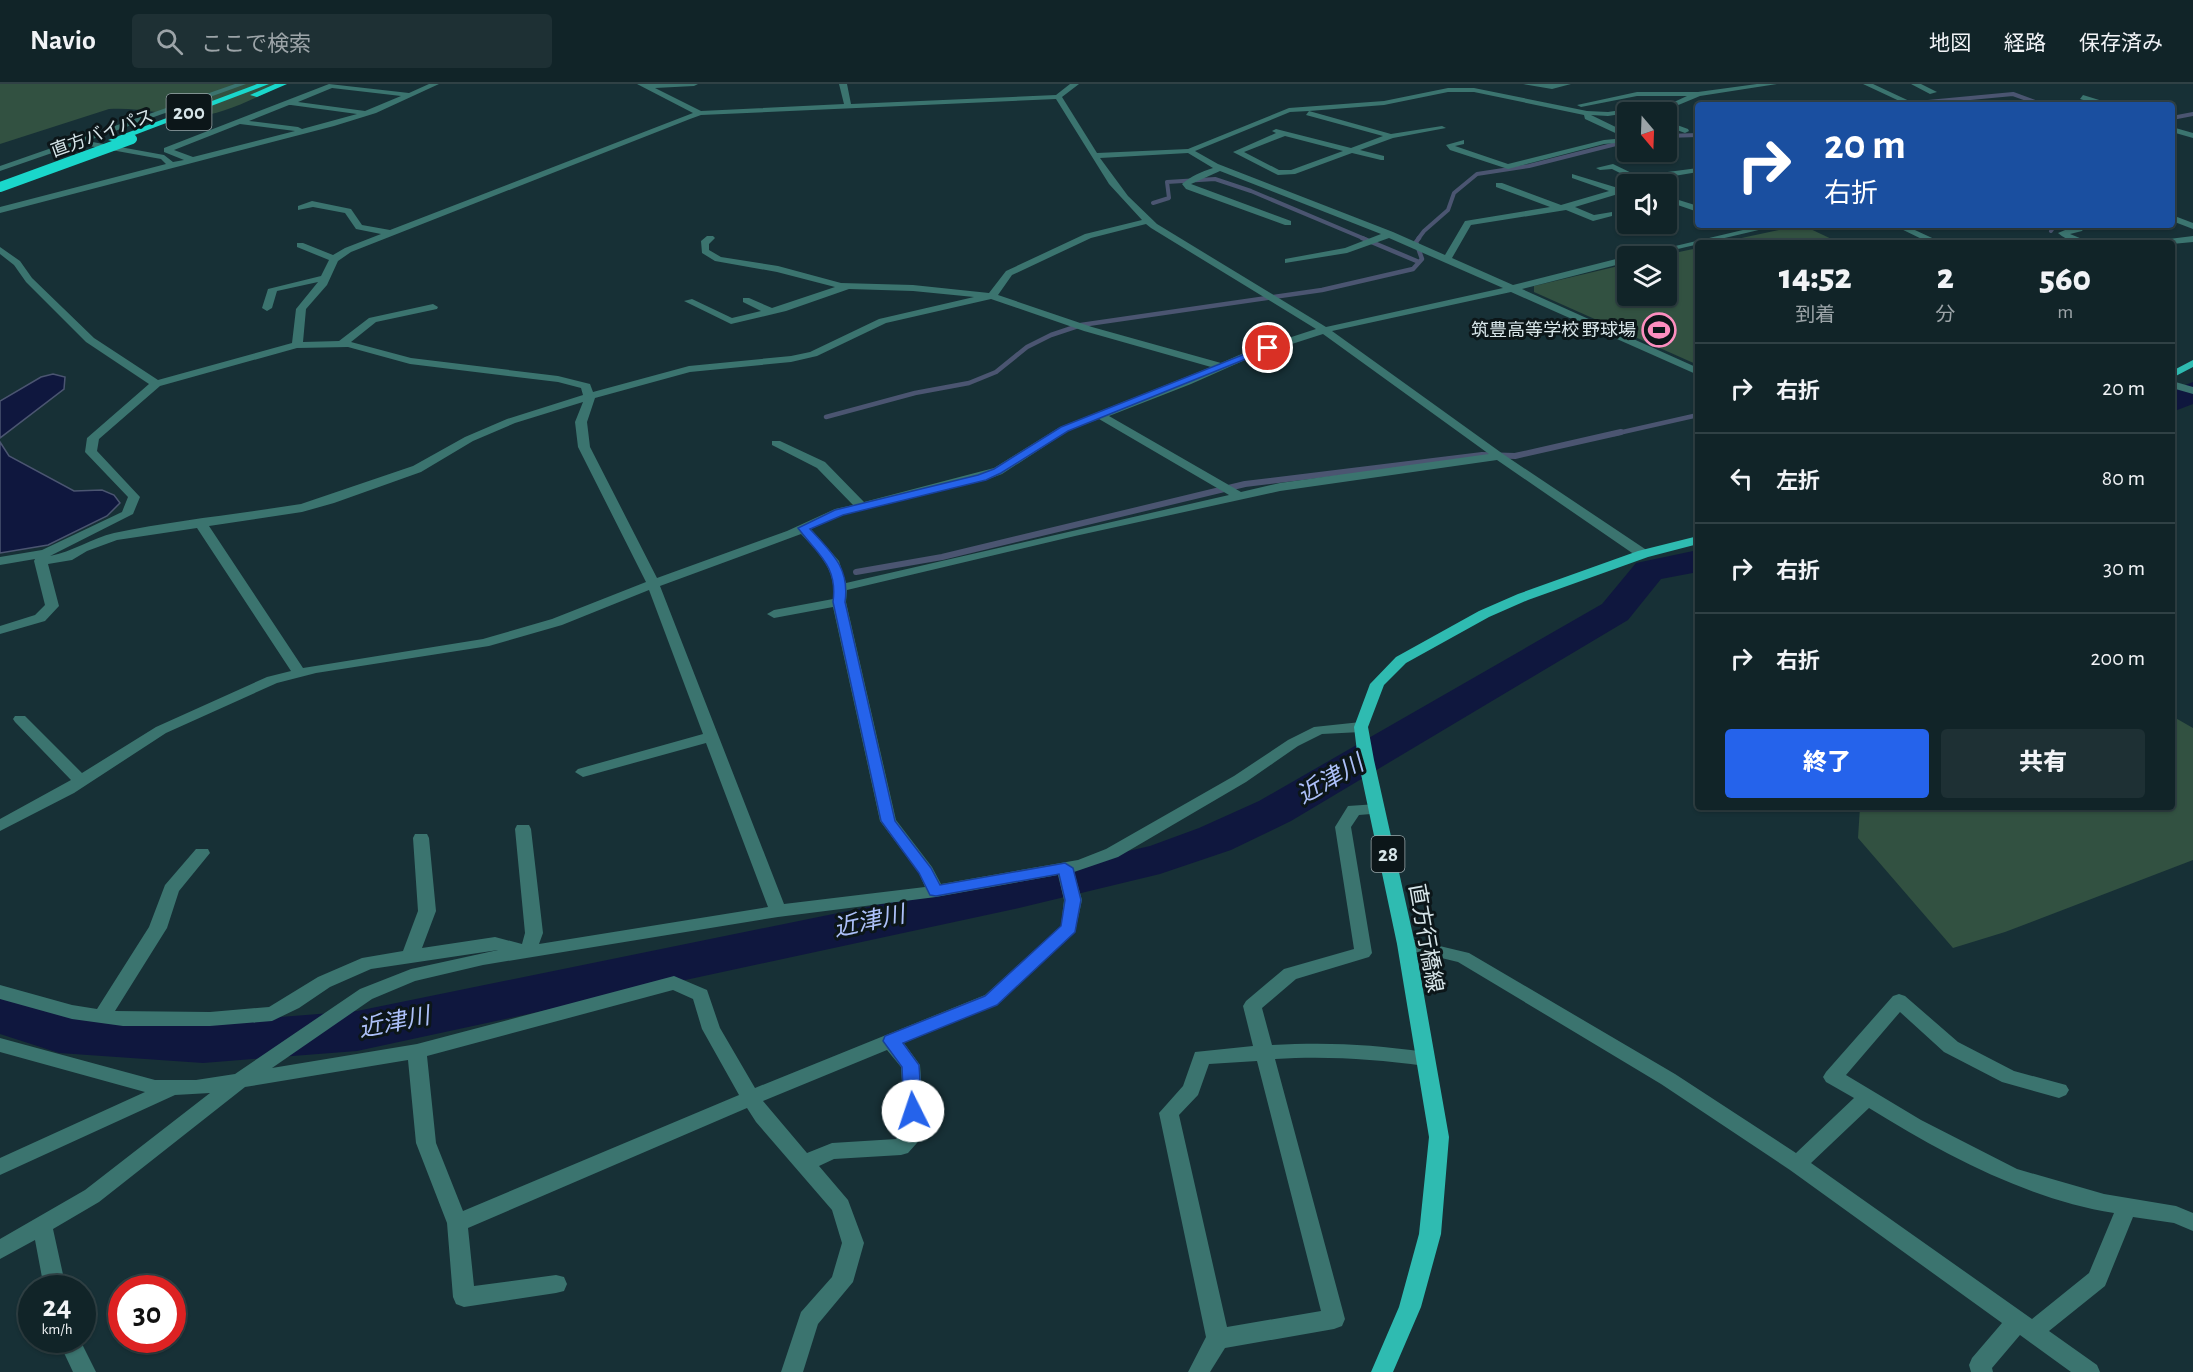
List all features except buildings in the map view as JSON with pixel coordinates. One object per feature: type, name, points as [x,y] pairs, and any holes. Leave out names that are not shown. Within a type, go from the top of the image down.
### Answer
[{"type":"highway","name":"直方バイパス","points":[[0,180],[265,84]]},
{"type":"highway","name":"直方バイパス","points":[[0,187],[283,84]]},
{"type":"main road","points":[[2175,373],[2193,363]]},
{"type":"main road","points":[[1361,727],[1377,684],[1401,660],[1448,632],[1504,605],[1643,554],[1695,541]]},
{"type":"main road","name":"直方行橋線","points":[[1361,727],[1406,944],[1439,1137],[1430,1234],[1410,1307],[1382,1372]]},
{"type":"street","points":[[0,169],[242,84]]},
{"type":"street","points":[[0,210],[307,131],[368,113],[435,84]]},
{"type":"street","points":[[643,85],[694,84]]},
{"type":"street","points":[[843,84],[848,106]]},
{"type":"street","points":[[297,345],[301,309],[325,278],[334,259],[348,250],[700,113],[1058,97],[1075,84]]},
{"type":"street","points":[[1527,84],[1552,87],[1567,84]]},
{"type":"street","points":[[1563,108],[1637,94],[1698,94],[1769,84]]},
{"type":"street","points":[[1868,84],[1907,102]]},
{"type":"street","points":[[1915,84],[1933,92]]},
{"type":"street","points":[[192,160],[167,150],[334,85],[410,95]]},
{"type":"street","points":[[643,85],[700,113]]},
{"type":"street","points":[[1095,156],[1189,151],[1289,110],[1384,103],[1461,90],[1488,93],[1587,113],[1617,112]]},
{"type":"street","points":[[1677,104],[1698,94]]},
{"type":"street","points":[[1058,97],[1112,186],[1131,208],[1147,221],[1324,330],[1499,456],[1643,554]]},
{"type":"street","points":[[2083,97],[2097,102]]},
{"type":"street","points":[[289,103],[368,113]]},
{"type":"street","points":[[1298,109],[1391,136]]},
{"type":"street","points":[[1587,113],[1588,117],[1617,132]]},
{"type":"street","points":[[240,122],[307,131]]},
{"type":"street","points":[[1253,125],[1381,158]]},
{"type":"street","points":[[2175,127],[2182,125]]},
{"type":"street","points":[[1284,133],[1237,152],[1278,172],[1292,172],[1391,136],[1442,128]]},
{"type":"street","points":[[1677,128],[1685,131]]},
{"type":"street","points":[[2175,129],[2193,136]]},
{"type":"street","points":[[1461,142],[1450,145],[1508,167],[1617,140]]},
{"type":"street","points":[[78,142],[164,157],[171,165]]},
{"type":"street","points":[[1189,151],[1220,168],[1390,234],[1695,371]]},
{"type":"street","points":[[1600,168],[1613,166],[1626,174]]},
{"type":"street","points":[[1220,168],[1196,177],[1186,184],[1288,224]]},
{"type":"street","points":[[1673,174],[1695,170]]},
{"type":"street","points":[[1575,176],[1617,191]]},
{"type":"street","points":[[1499,184],[1593,218],[1609,214]]},
{"type":"street","points":[[1447,259],[1468,223],[1563,208],[1617,191]]},
{"type":"street","points":[[1677,202],[1695,208]]},
{"type":"street","points":[[301,208],[312,204],[348,211],[359,227],[390,233]]},
{"type":"street","points":[[2175,219],[2193,225]]},
{"type":"street","points":[[0,561],[67,557],[82,548],[115,537],[302,508],[330,500],[417,469],[469,439],[511,421],[679,371],[791,359],[813,354],[883,321],[992,296],[1009,273],[1088,236],[1147,221]]},
{"type":"street","points":[[1746,228],[1750,230]]},
{"type":"street","points":[[1707,240],[1760,228]]},
{"type":"street","points":[[1904,228],[1931,240]]},
{"type":"street","points":[[2078,240],[2063,233],[2080,228]]},
{"type":"street","points":[[1288,261],[1347,250],[1390,234]]},
{"type":"street","points":[[710,238],[704,243],[705,251],[718,259],[778,269],[846,286],[913,288],[992,296],[1088,329],[1219,366]]},
{"type":"street","points":[[2175,241],[2193,239]]},
{"type":"street","points":[[1677,247],[1695,243]]},
{"type":"street","points":[[300,245],[334,259]]},
{"type":"street","points":[[0,250],[17,263],[29,280],[90,340],[156,384]]},
{"type":"street","points":[[0,826],[81,781],[161,730],[272,680],[299,673],[484,643],[557,622],[803,528],[839,512],[982,477],[998,471],[1064,429],[1098,414],[1187,381],[1219,366],[1324,330],[1498,292],[1617,262]]},
{"type":"street","points":[[267,308],[273,289],[325,278]]},
{"type":"street","points":[[689,301],[731,321],[771,312],[846,286]]},
{"type":"street","points":[[746,300],[771,312]]},
{"type":"street","points":[[342,344],[373,320],[433,307]]},
{"type":"street","points":[[39,558],[127,514],[134,497],[91,452],[93,438],[156,384],[297,345],[342,344],[448,367],[558,379],[586,386],[590,398],[581,422],[584,447],[653,584],[778,911]]},
{"type":"street","points":[[2175,385],[2193,391]]},
{"type":"street","points":[[1098,414],[1240,496]]},
{"type":"street","points":[[776,443],[821,465],[862,507]]},
{"type":"street","points":[[774,614],[1075,532],[1280,487],[1499,456]]},
{"type":"street","points":[[201,524],[299,673]]},
{"type":"street","points":[[803,528],[833,561],[888,821],[926,872],[936,891]]},
{"type":"street","points":[[0,630],[40,618],[52,606],[39,558]]},
{"type":"street","points":[[20,719],[81,781]]},
{"type":"street","points":[[0,1250],[92,1196],[242,1079],[366,994],[411,975],[528,952],[778,911],[936,891],[1081,865],[1112,853],[1240,779],[1293,743],[1319,730],[1361,727]]},
{"type":"street","points":[[584,772],[711,737]]},
{"type":"street","points":[[1199,1372],[1208,1352],[1218,1339],[1334,1319],[1266,1052],[1252,1006],[1290,974],[1363,953],[1343,827],[1354,810],[1377,809]]},
{"type":"street","points":[[523,829],[534,933],[528,952]]},
{"type":"street","points":[[410,956],[427,911],[422,838]]},
{"type":"street","points":[[101,1016],[158,928],[171,889],[202,853]]},
{"type":"street","points":[[457,1223],[751,1098],[991,1000],[1069,928],[1073,900],[1065,868]]},
{"type":"street","points":[[0,992],[72,1012],[123,1019],[210,1019],[272,1014],[293,1003],[324,981],[369,963],[495,943],[528,952]]},
{"type":"street","points":[[1406,944],[1463,957],[1668,1079],[1797,1164],[2089,1372]]},
{"type":"street","points":[[0,1045],[155,1087],[196,1088],[417,1051],[674,983],[701,995],[711,1029],[751,1098],[763,1117],[841,1206],[854,1243],[842,1282],[809,1319],[792,1372]]},
{"type":"street","points":[[2059,1090],[2009,1077],[1951,1047],[1899,1001],[1833,1077],[1914,1126],[2011,1176],[2104,1203],[2176,1215],[2193,1222]]},
{"type":"street","points":[[804,1164],[832,1151],[901,1146],[915,1134],[910,1065],[891,1041]]},
{"type":"street","points":[[1218,1339],[1169,1113],[1191,1090],[1202,1058],[1325,1049],[1376,1052],[1425,1059]]},
{"type":"street","points":[[417,1051],[426,1143],[457,1223],[464,1297],[556,1284]]},
{"type":"street","points":[[0,1167],[173,1087]]},
{"type":"street","points":[[1797,1164],[1868,1097]]},
{"type":"street","points":[[1982,1372],[1980,1365],[2025,1327],[2097,1279],[2127,1206]]},
{"type":"street","points":[[42,1226],[53,1275]]},
{"type":"street","points":[[76,1353],[86,1372]]},
{"type":"green space","points":[[0,84],[284,84],[239,105],[215,113],[193,116],[109,109],[0,144]]},
{"type":"green space","points":[[1788,228],[1808,228],[1834,240],[1732,240]]},
{"type":"green space","name":"筑豊高等学校 野球場","points":[[1695,249],[1695,364],[1534,292],[1534,286],[1617,266],[1617,306],[1677,306],[1677,252]]},
{"type":"green space","points":[[2175,718],[2193,728],[2193,860],[2005,932],[1953,948],[1858,838],[1860,810],[2175,810]]},
{"type":"water","points":[[53,374],[65,377],[64,389],[0,438],[0,401],[41,377]]},
{"type":"water","points":[[0,442],[9,456],[74,491],[102,490],[114,495],[120,503],[107,516],[48,545],[0,553]]},
{"type":"waterway","points":[[1928,102],[2013,94],[2035,102]]},
{"type":"waterway","points":[[2175,117],[2193,114]]},
{"type":"waterway","points":[[1677,136],[1695,135]]},
{"type":"waterway","points":[[1418,239],[1448,210],[1454,193],[1477,174],[1529,166],[1617,144]]},
{"type":"waterway","points":[[1153,203],[1169,198],[1167,182],[1215,179],[1251,191],[1365,239]]},
{"type":"waterway","points":[[1362,238],[1419,262]]},
{"type":"waterway","points":[[826,417],[915,393],[969,383],[996,372],[1027,347],[1051,335],[1081,325],[1322,290],[1413,269],[1422,259],[1416,242],[1419,238]]},
{"type":"waterway","name":"近津川","points":[[2175,401],[2193,391]]},
{"type":"waterway","points":[[1614,434],[1695,416]]},
{"type":"waterway","points":[[856,572],[942,557],[1245,484],[1482,455],[1515,456],[1621,432]]},
{"type":"waterway","name":"近津川","points":[[0,1015],[59,1033],[203,1043],[357,1031],[1019,892],[1160,859],[1215,839],[1275,811],[1615,612],[1649,571],[1695,562]]},
{"type":"place","name":"筑豊高等学校 野球場","points":[[1659,330]]},
{"type":"route","points":[[913,1111],[910,1065],[891,1041],[991,1000],[1069,928],[1073,900],[1065,868],[936,891],[926,872],[888,821],[839,602],[841,588],[833,561],[803,528],[839,512],[982,477],[998,471],[1064,429],[1268,348]]}]
